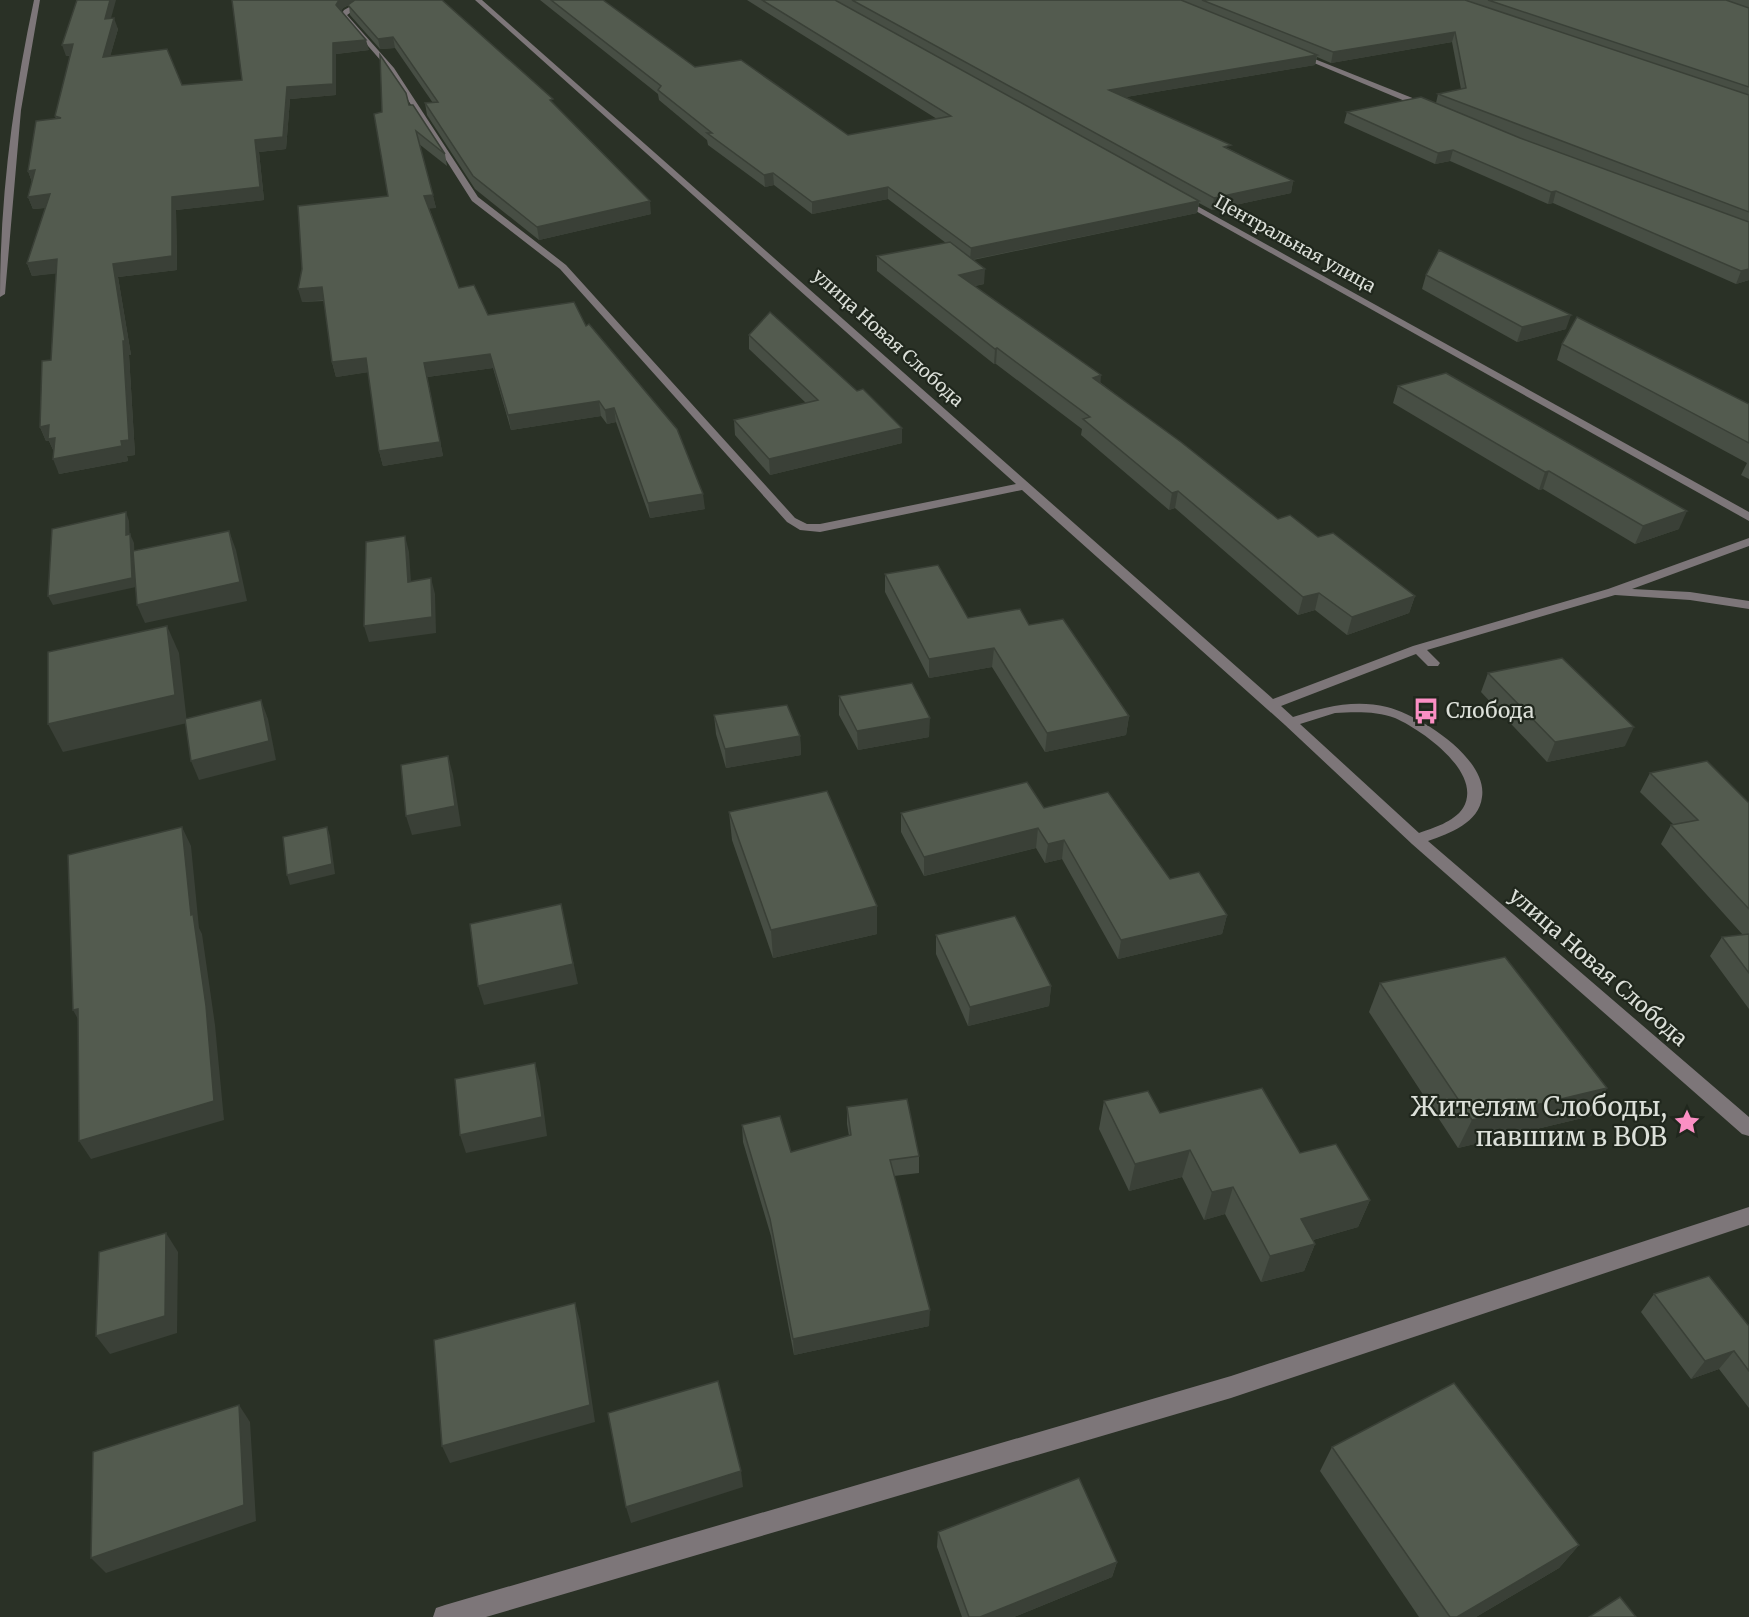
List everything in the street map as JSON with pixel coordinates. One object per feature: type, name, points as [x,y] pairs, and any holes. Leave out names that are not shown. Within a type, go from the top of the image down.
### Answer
[{"type":"street","points":[[0,294],[12,152],[28,43],[37,0]]},
{"type":"street","points":[[366,0],[343,13],[344,15],[392,69],[475,199],[563,267],[791,520],[804,527],[820,528],[1025,486]]},
{"type":"street","name":"улица Новая Слобода","points":[[477,0],[1271,705],[1417,840],[1749,1128]]},
{"type":"street","points":[[1285,49],[1435,110]]},
{"type":"street","name":"Центральная улица","points":[[1167,191],[1749,517]]},
{"type":"street","points":[[1271,705],[1418,649],[1612,592],[1749,542]]},
{"type":"street","points":[[1612,592],[1690,596],[1749,605]]},
{"type":"street","points":[[1418,649],[1433,663]]},
{"type":"street","points":[[1290,722],[1336,709],[1388,712],[1430,730],[1468,767],[1475,792],[1470,810],[1454,824],[1417,840]]},
{"type":"street","points":[[445,1617],[1231,1387],[1749,1216]]},
{"type":"building","points":[[77,0],[110,0],[105,19],[114,18],[103,57],[167,49],[182,85],[242,80],[232,0],[339,0],[336,5],[366,40],[333,43],[333,84],[287,87],[283,137],[255,140],[260,187],[172,197],[172,256],[113,264],[125,341],[123,341],[129,440],[121,441],[122,446],[53,459],[55,438],[48,439],[49,425],[40,427],[42,361],[51,360],[57,259],[27,263],[50,194],[28,197],[35,170],[28,171],[36,121],[61,118],[55,116],[73,44],[62,45]]},
{"type":"building","points":[[355,0],[442,0],[553,99],[550,100],[650,201],[537,227],[473,176],[425,103],[438,102],[393,37],[378,39],[348,5]]},
{"type":"building","points":[[551,0],[603,0],[695,67],[741,60],[848,135],[951,116],[762,0],[835,0],[1199,201],[971,248],[888,187],[812,202],[773,173],[764,175],[707,133],[712,133],[658,90],[661,86]]},
{"type":"building","points":[[852,0],[1181,0],[1317,55],[1109,90],[1231,145],[1224,147],[1293,181],[1214,198]]},
{"type":"building","points":[[1202,0],[1465,0],[1749,95],[1749,212],[1438,94],[1466,88],[1455,32],[1333,52]]},
{"type":"building","points":[[1488,0],[1726,0],[1749,8],[1749,87]]},
{"type":"building","points":[[380,55],[406,93],[409,105],[413,105],[445,154],[416,131],[433,195],[424,196],[459,288],[474,285],[488,315],[574,302],[586,326],[589,324],[677,429],[703,494],[648,503],[614,408],[605,410],[599,401],[508,415],[490,354],[424,363],[440,442],[379,451],[366,358],[332,362],[322,287],[298,289],[302,269],[298,206],[388,196],[374,114],[382,112]]},
{"type":"building","points":[[1421,97],[1520,138],[1749,222],[1749,269],[1741,271],[1556,191],[1551,192],[1453,150],[1438,153],[1347,112]]},
{"type":"building","points":[[950,242],[985,269],[959,275],[1101,375],[1093,378],[1181,442],[1278,519],[1290,515],[1318,537],[1333,533],[1415,596],[1352,617],[1319,593],[1303,597],[1178,491],[1172,493],[1083,419],[1090,417],[997,348],[995,349],[877,256]]},
{"type":"building","points":[[1439,250],[1571,315],[1522,327],[1426,275]]},
{"type":"building","points":[[770,312],[857,391],[863,389],[902,428],[769,459],[734,420],[818,400],[749,335]]},
{"type":"building","points":[[1577,317],[1749,404],[1749,443],[1562,344]]},
{"type":"building","points":[[1446,373],[1687,511],[1643,526],[1398,386]]},
{"type":"building","points":[[126,512],[126,535],[130,534],[132,578],[48,596],[52,529]]},
{"type":"building","points":[[229,531],[240,582],[137,605],[133,551]]},
{"type":"building","points":[[405,536],[408,582],[431,578],[432,617],[364,626],[366,542]]},
{"type":"building","points":[[938,565],[968,618],[1020,609],[1029,625],[1063,619],[1129,716],[1047,733],[994,648],[929,659],[885,574]]},
{"type":"building","points":[[167,626],[175,695],[48,724],[48,652]]},
{"type":"building","points":[[1562,658],[1634,727],[1555,742],[1488,673]]},
{"type":"building","points":[[912,683],[930,718],[857,731],[839,696]]},
{"type":"building","points":[[261,700],[269,741],[191,761],[185,719]]},
{"type":"building","points":[[787,705],[800,736],[725,749],[714,715]]},
{"type":"building","points":[[448,756],[455,806],[406,816],[401,765]]},
{"type":"building","points":[[1707,761],[1749,803],[1749,909],[1671,825],[1698,820],[1650,773]]},
{"type":"building","points":[[1027,782],[1044,808],[1108,792],[1170,879],[1199,872],[1227,915],[1121,940],[1064,840],[1048,844],[1038,828],[924,857],[901,813]]},
{"type":"building","points":[[827,791],[877,906],[771,930],[729,812]]},
{"type":"building","points":[[182,827],[191,915],[193,914],[206,1006],[214,1101],[79,1141],[78,1009],[73,1010],[68,855]]},
{"type":"building","points":[[327,827],[332,864],[287,875],[283,837]]},
{"type":"building","points":[[561,904],[573,964],[478,986],[470,924]]},
{"type":"building","points":[[1015,916],[1051,986],[970,1007],[936,935]]},
{"type":"building","points":[[1749,934],[1749,973],[1722,937]]},
{"type":"building","points":[[1505,957],[1607,1088],[1472,1120],[1380,983]]},
{"type":"building","points":[[535,1063],[542,1117],[460,1135],[455,1079]]},
{"type":"building","points":[[1262,1088],[1300,1153],[1336,1144],[1370,1200],[1301,1219],[1315,1244],[1270,1256],[1233,1187],[1212,1192],[1190,1150],[1135,1164],[1104,1101],[1148,1091],[1160,1113]]},
{"type":"building","points":[[907,1099],[919,1156],[890,1160],[930,1310],[793,1339],[770,1219],[742,1125],[780,1116],[791,1152],[851,1135],[847,1107]]},
{"type":"building","points":[[166,1233],[165,1316],[96,1336],[99,1252]]},
{"type":"building","points":[[1709,1276],[1749,1326],[1749,1371],[1734,1351],[1705,1361],[1654,1294]]},
{"type":"building","points":[[575,1303],[590,1405],[442,1446],[434,1340]]},
{"type":"building","points":[[718,1381],[741,1471],[626,1507],[608,1413]]},
{"type":"building","points":[[1454,1383],[1579,1545],[1457,1617],[1450,1617],[1332,1447]]},
{"type":"building","points":[[239,1405],[244,1505],[91,1558],[93,1452]]},
{"type":"building","points":[[1079,1478],[1117,1562],[980,1617],[969,1617],[938,1532]]},
{"type":"building","points":[[1620,1597],[1636,1617],[1589,1617]]},
{"type":"place","name":"Слобода","points":[[1426,711]]},
{"type":"place","name":"Жителям Слободы, павшим в ВОВ","points":[[1687,1122]]}]
